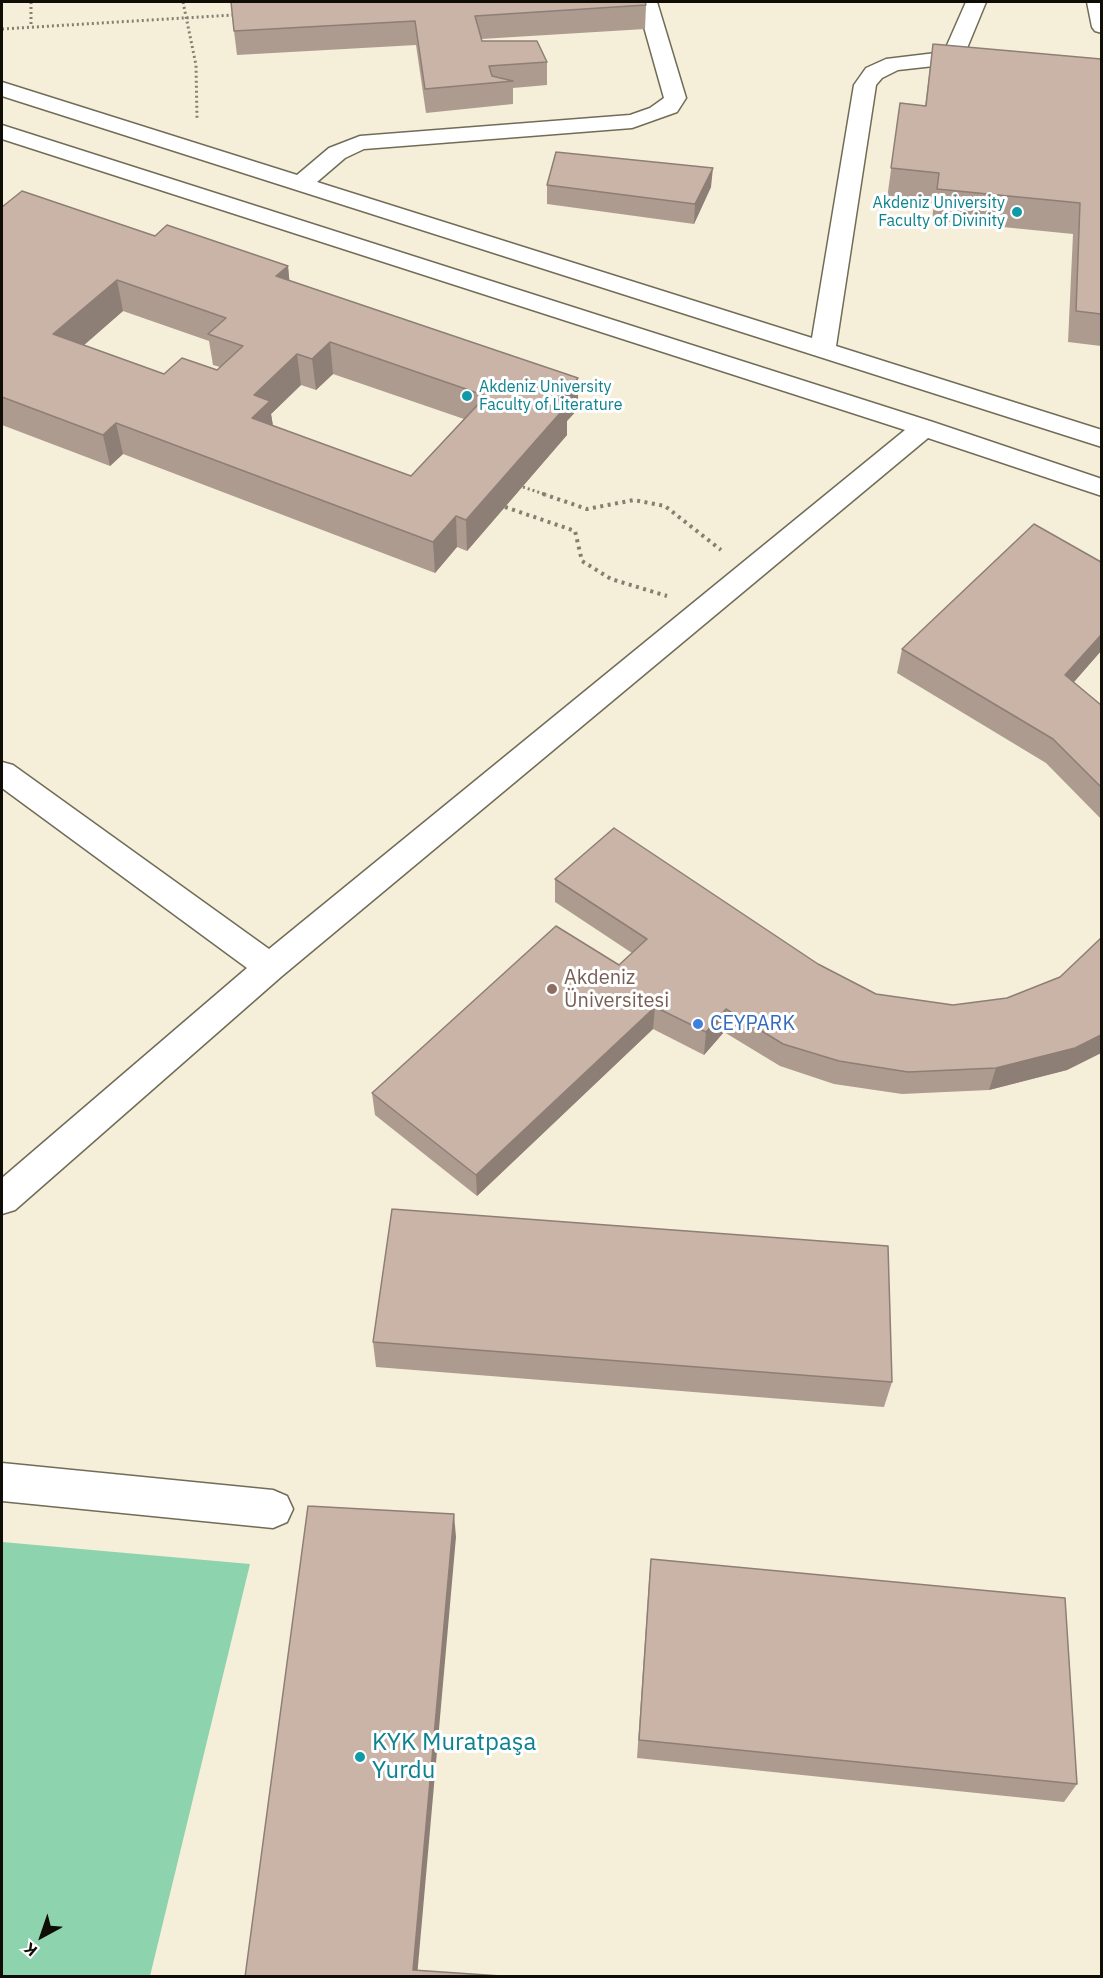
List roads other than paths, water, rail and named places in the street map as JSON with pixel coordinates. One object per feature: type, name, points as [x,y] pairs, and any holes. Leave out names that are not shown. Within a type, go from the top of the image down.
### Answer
[{"type":"street","points":[[302,183],[337,153],[360,143],[632,121],[658,113],[669,107],[675,98],[647,2]]},
{"type":"street","points":[[952,58],[976,2]]},
{"type":"street","points":[[1097,2],[1101,27]]},
{"type":"street","points":[[823,348],[865,86],[874,73],[894,64],[952,58],[998,62]]},
{"type":"street","points":[[2,89],[823,348],[1101,439]]},
{"type":"street","points":[[2,132],[924,428],[1101,488]]},
{"type":"street","points":[[2,1199],[270,967],[924,428]]},
{"type":"street","points":[[2,773],[270,967]]},
{"type":"street","points":[[2,1482],[273,1509]]},
{"type":"place","name":"Akdeniz University Faculty of Divinity","points":[[1017,212]]},
{"type":"place","name":"Akdeniz University Faculty of Literature","points":[[467,396]]},
{"type":"place","name":"Akdeniz Üniversitesi","points":[[552,989]]},
{"type":"place","name":"CEYPARK","points":[[698,1024]]},
{"type":"place","name":"KYK Muratpaşa Yurdu","points":[[360,1757]]}]
